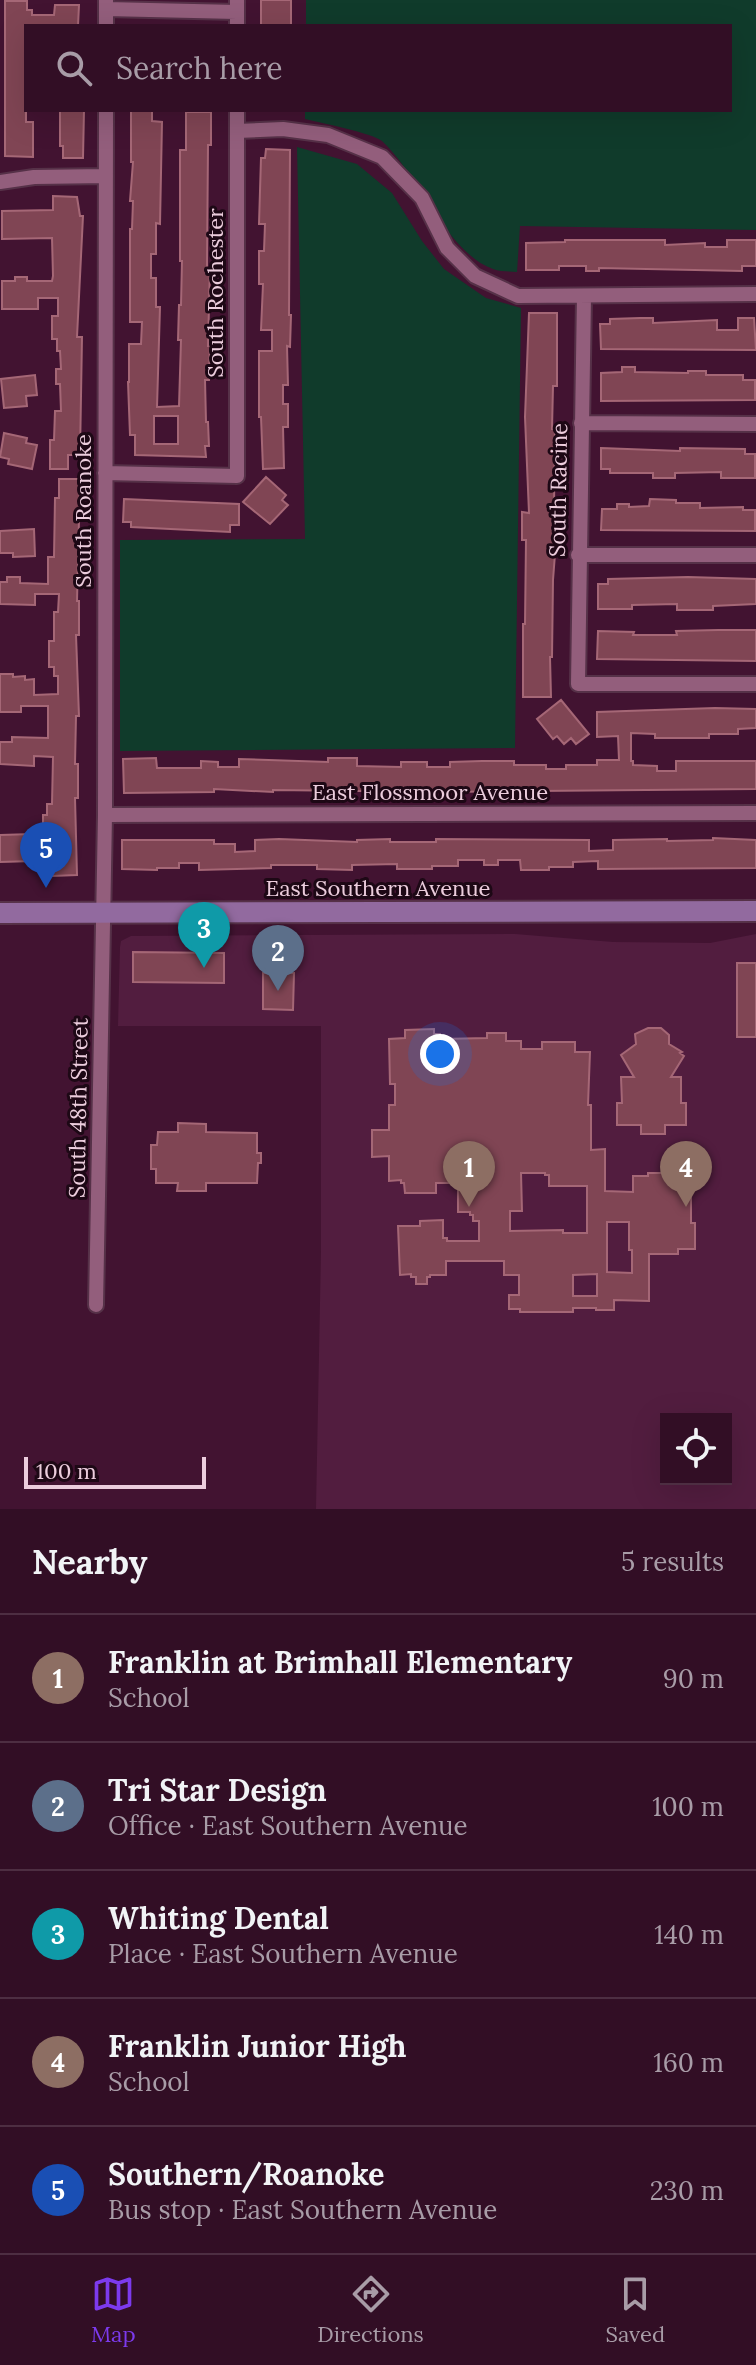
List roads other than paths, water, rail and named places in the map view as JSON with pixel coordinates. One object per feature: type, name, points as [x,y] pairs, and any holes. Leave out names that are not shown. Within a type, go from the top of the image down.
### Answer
[{"type":"main road","name":"East Southern Avenue","points":[[0,913],[756,911]]},
{"type":"street","points":[[106,5],[237,13]]},
{"type":"street","name":"South Roanoke","points":[[103,912],[106,112]]},
{"type":"street","name":"South Rochester","points":[[105,473],[237,476],[237,112]]},
{"type":"street","points":[[237,131],[283,129],[328,135],[382,157],[422,198],[447,248],[475,276],[518,296],[756,294]]},
{"type":"street","points":[[0,182],[34,177],[106,176]]},
{"type":"street","name":"South Racine","points":[[584,296],[578,684],[756,684]]},
{"type":"street","points":[[581,423],[756,424]]},
{"type":"street","points":[[578,555],[756,555]]},
{"type":"street","name":"East Flossmoor Avenue","points":[[105,815],[756,813]]},
{"type":"street","name":"South 48th Street","points":[[96,1305],[103,912]]},
{"type":"place","name":"Southern/Roanoke","points":[[46,888]]},
{"type":"place","name":"Whiting Dental","points":[[204,968]]},
{"type":"place","name":"Tri Star Design","points":[[278,991]]},
{"type":"place","name":"Franklin at Brimhall Elementary","points":[[469,1207]]},
{"type":"place","name":"Franklin Junior High","points":[[686,1207]]}]
